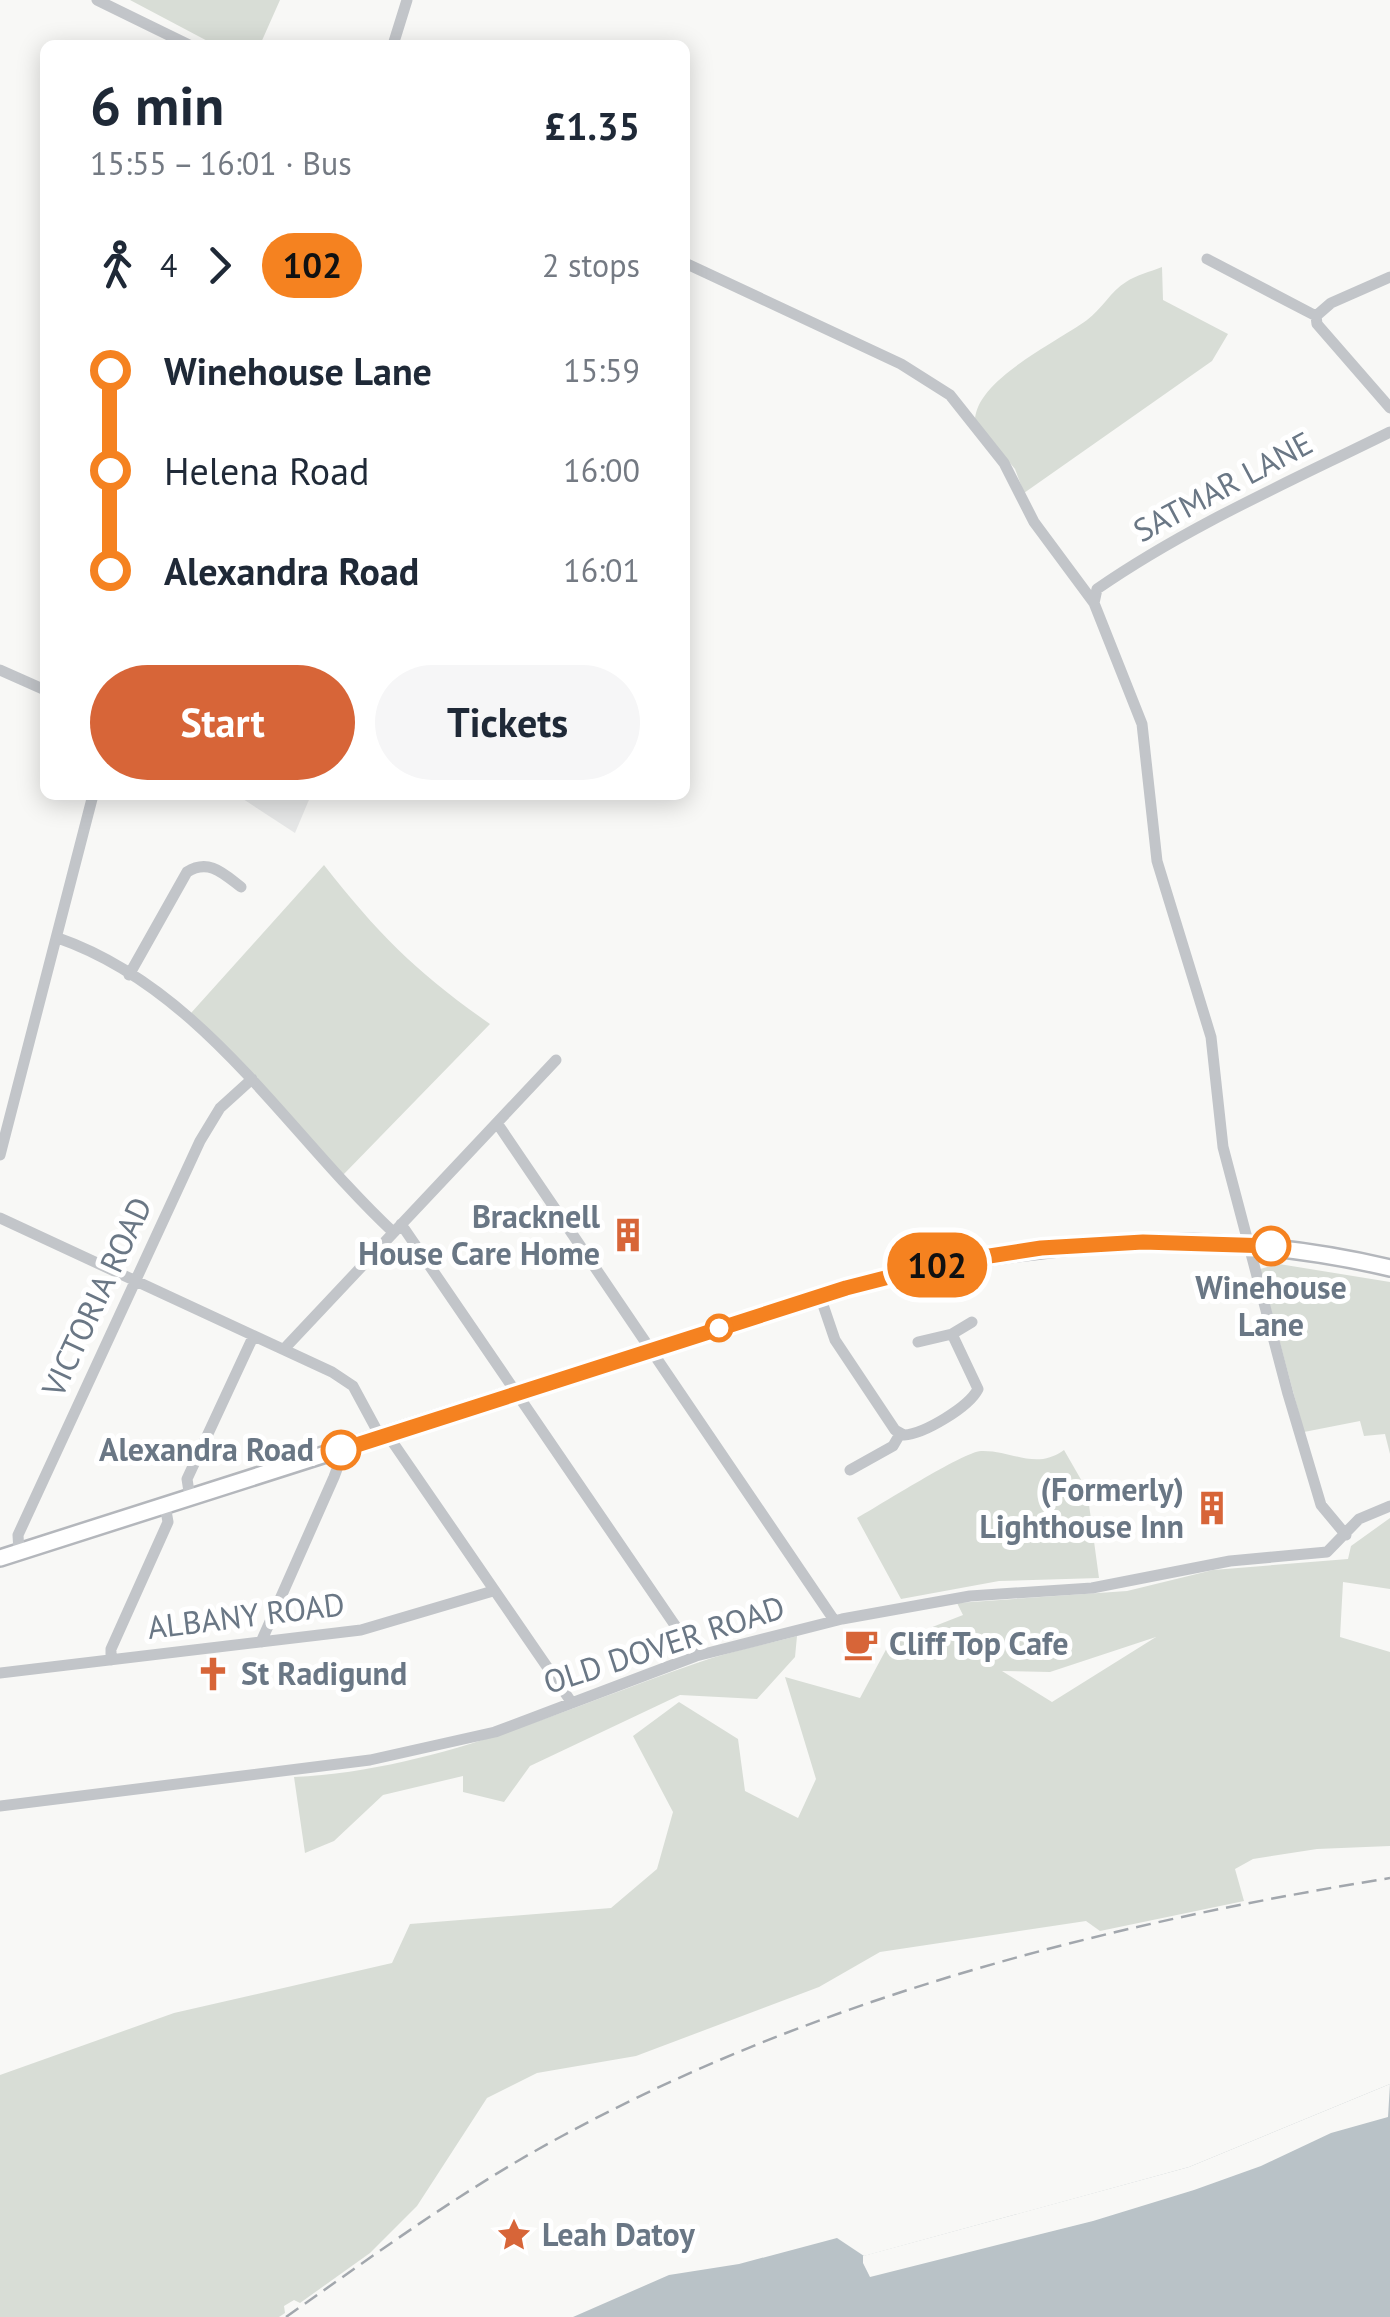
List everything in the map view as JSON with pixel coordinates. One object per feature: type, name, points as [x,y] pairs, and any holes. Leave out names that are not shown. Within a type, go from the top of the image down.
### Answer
[{"type":"main road","points":[[0,1558],[820,1296],[944,1263],[1041,1248],[1155,1242],[1251,1244],[1390,1268]]},
{"type":"street","points":[[97,0],[179,40]]},
{"type":"street","points":[[395,40],[407,0]]},
{"type":"street","points":[[1207,259],[1316,316]]},
{"type":"street","points":[[690,265],[901,364],[950,395],[1004,464],[1034,522],[1094,603],[1142,724],[1158,861],[1211,1038],[1222,1146],[1322,1505],[1346,1535]]},
{"type":"street","points":[[1316,316],[1330,303],[1390,277]]},
{"type":"street","points":[[1316,316],[1317,324],[1390,408]]},
{"type":"street","name":"SATMAR LANE","points":[[1094,603],[1097,588],[1117,575],[1224,514],[1390,432]]},
{"type":"street","points":[[0,670],[40,688]]},
{"type":"street","points":[[0,1155],[92,800]]},
{"type":"street","points":[[129,975],[188,872],[198,866],[211,866],[241,887]]},
{"type":"street","points":[[58,938],[129,975],[196,1027],[397,1228],[517,1394],[696,1656]]},
{"type":"street","points":[[284,1349],[556,1060]]},
{"type":"street","name":"VICTORIA ROAD","points":[[20,1552],[18,1535],[207,1127],[228,1099],[252,1080]]},
{"type":"street","points":[[496,1122],[834,1620]]},
{"type":"street","points":[[0,1218],[349,1382],[572,1703]]},
{"type":"street","points":[[820,1296],[839,1347],[900,1434]]},
{"type":"street","points":[[918,1342],[952,1334],[972,1322]]},
{"type":"street","points":[[900,1434],[918,1432],[977,1392],[977,1380],[952,1334]]},
{"type":"street","points":[[190,1498],[187,1479],[253,1337]]},
{"type":"street","points":[[850,1470],[893,1446],[900,1434]]},
{"type":"street","points":[[261,1642],[334,1477],[340,1461],[337,1451]]},
{"type":"street","points":[[112,1660],[112,1649],[168,1522],[165,1506]]},
{"type":"street","name":"OLD DOVER ROAD","points":[[0,1806],[370,1760],[495,1732],[696,1656],[834,1620],[970,1596],[1092,1588],[1230,1561],[1320,1553],[1332,1550],[1360,1519],[1390,1506]]},
{"type":"street","name":"ALBANY ROAD","points":[[0,1673],[378,1627],[493,1591]]},
{"type":"shaded area","points":[[130,0],[280,0],[262,40],[206,40]]},
{"type":"shaded area","points":[[1162,267],[1163,300],[1228,334],[1212,361],[1024,493],[1015,469],[975,421],[988,391],[1020,363],[1087,320],[1121,286]]},
{"type":"shaded area","points":[[245,800],[309,800],[295,833]]},
{"type":"shaded area","points":[[324,865],[400,952],[490,1024],[343,1175],[191,1013]]},
{"type":"shaded area","points":[[1279,1264],[1390,1282],[1390,1454],[1385,1434],[1364,1436],[1360,1421],[1304,1432],[1260,1269]]},
{"type":"shaded area","points":[[1064,1450],[1087,1490],[1099,1578],[999,1581],[901,1599],[857,1518],[971,1454],[981,1451],[1043,1459]]},
{"type":"shaded area","points":[[1390,1518],[1390,1589],[1343,1582],[1340,1637],[1390,1652],[1390,1846],[1317,1849],[1253,1859],[1235,1869],[1244,1901],[1100,1931],[1086,1921],[880,1952],[819,1987],[636,2056],[537,2073],[487,2098],[417,2206],[370,2253],[300,2303],[294,2300],[284,2306],[285,2313],[279,2317],[0,2317],[0,2075],[174,2013],[392,1963],[410,1924],[611,1908],[657,1869],[673,1812],[633,1736],[679,1702],[738,1739],[745,1791],[798,1818],[816,1779],[785,1677],[860,1698],[889,1644],[963,1615],[957,1603],[1127,1591],[1213,1570],[1348,1559],[1351,1546]],"holes":[[[1156,1637],[1052,1702],[1002,1671],[1050,1672]]]},
{"type":"shaded area","points":[[797,1636],[795,1657],[757,1699],[680,1695],[530,1766],[504,1802],[463,1792],[463,1776],[383,1795],[334,1841],[305,1853],[294,1777],[346,1772],[448,1750],[707,1660]]},
{"type":"shaded area","points":[[1390,2084],[1390,2317],[573,2317],[669,2275],[739,2264],[837,2238],[864,2256],[1189,2167]]},
{"type":"pier","points":[[1390,2084],[1388,2117],[1331,2133],[1261,2166],[1194,2190],[1093,2221],[870,2277],[863,2263],[863,2256],[1189,2167]]},
{"type":"railway","points":[[286,2317],[527,2155],[661,2086],[761,2043],[862,2005],[1071,1943],[1177,1918],[1390,1878]]},
{"type":"bus line","name":"102","points":[[341,1450],[846,1288],[944,1263],[1041,1248],[1143,1242],[1271,1246]]},
{"type":"place","name":"Bracknell House Care Home","points":[[628,1235]]},
{"type":"place","name":"Winehouse Lane","points":[[1271,1246]]},
{"type":"place","name":"Alexandra Road","points":[[341,1450]]},
{"type":"place","name":"(Formerly) Lighthouse Inn","points":[[1212,1508]]},
{"type":"place","name":"Cliff Top Cafe","points":[[861,1644]]},
{"type":"place","name":"St Radigund","points":[[213,1674]]},
{"type":"place","name":"Leah Datoy","points":[[514,2235]]}]
